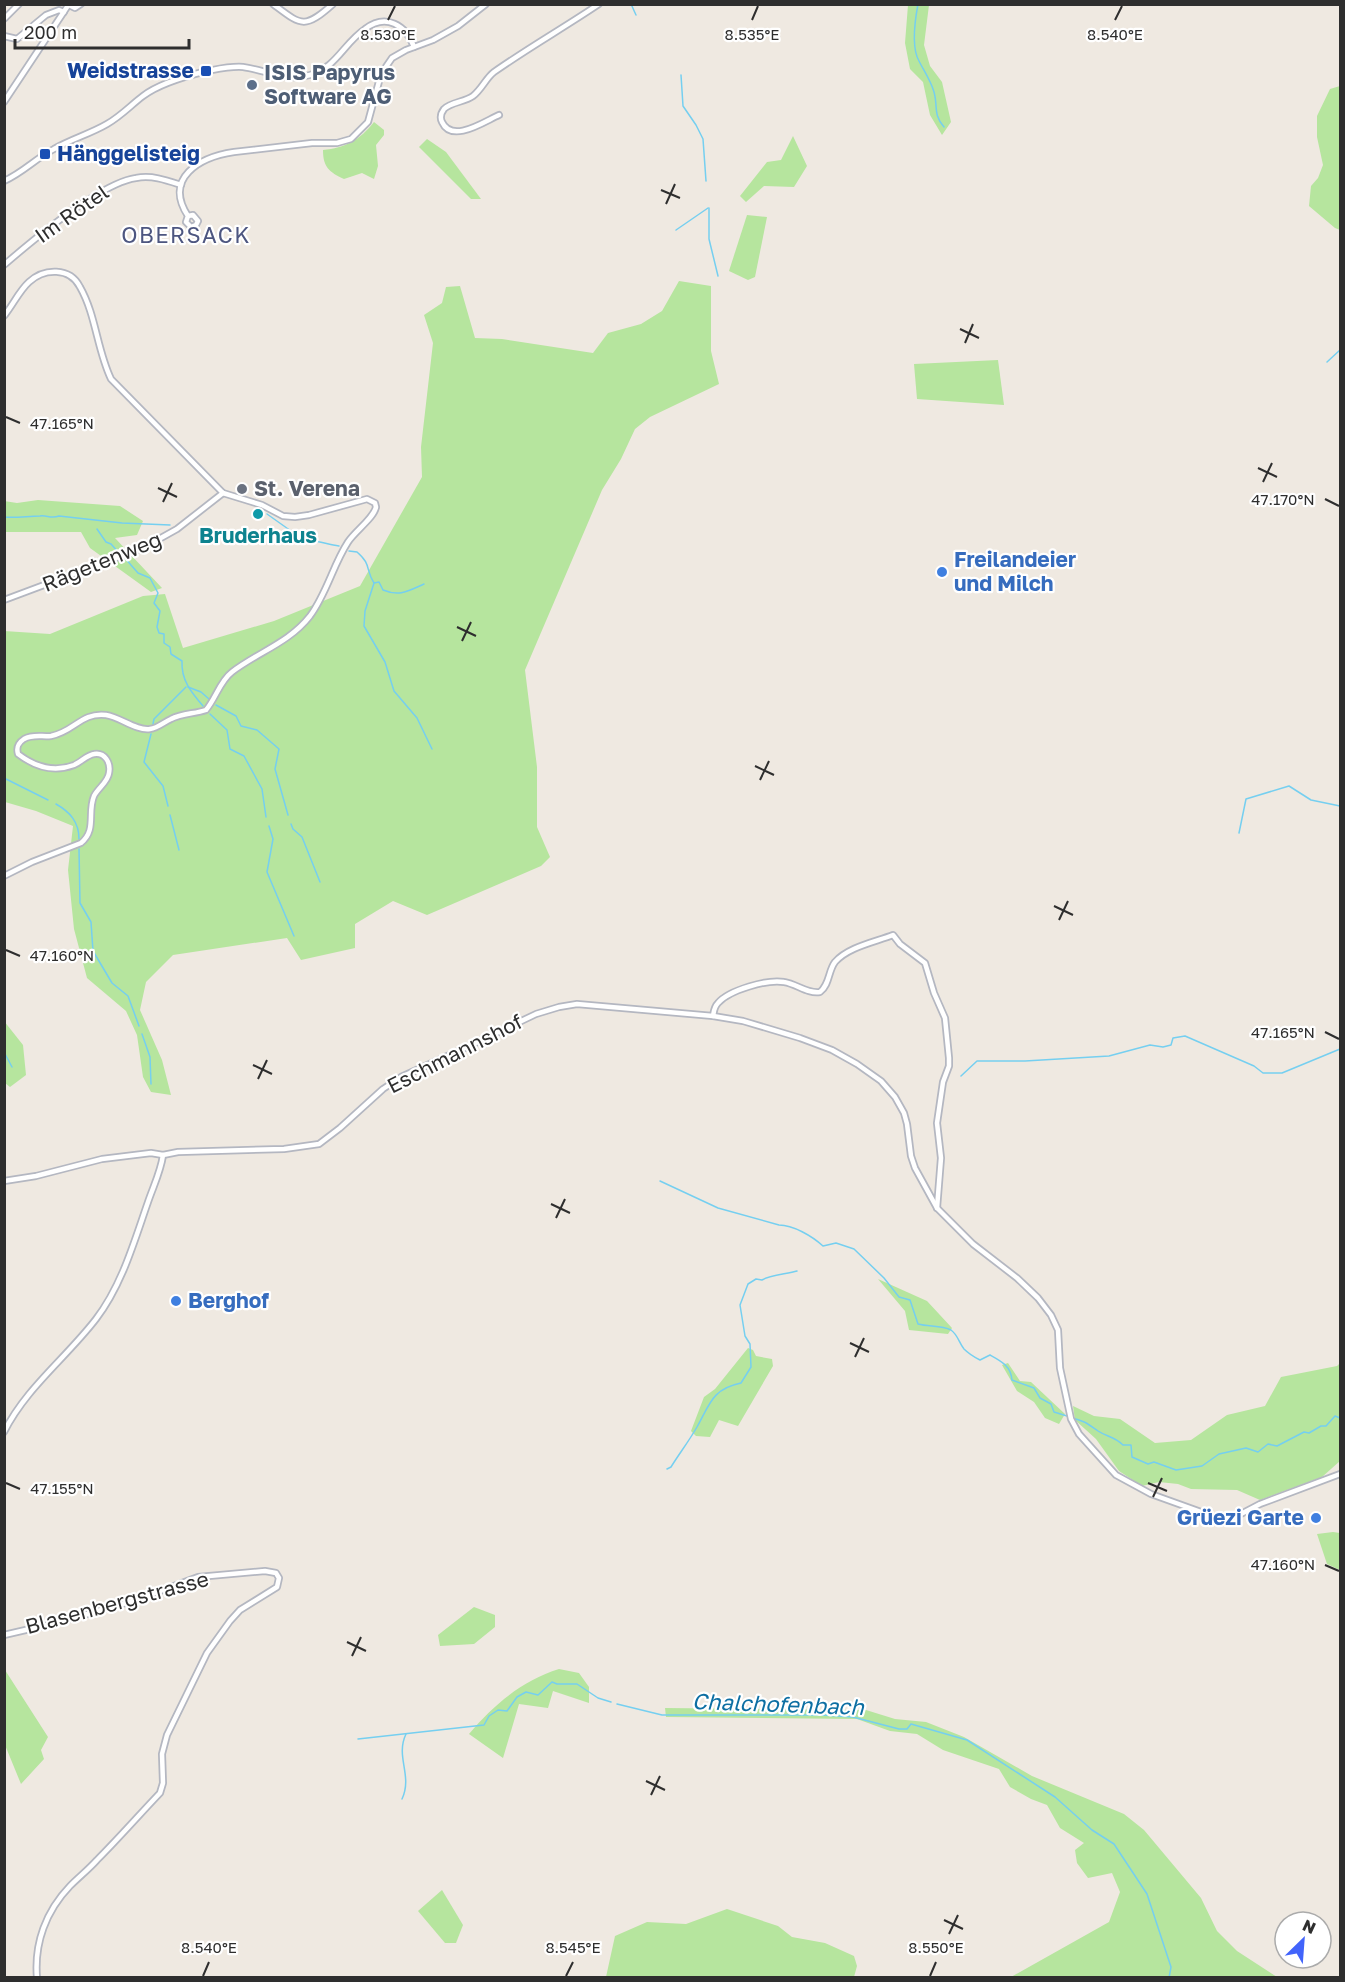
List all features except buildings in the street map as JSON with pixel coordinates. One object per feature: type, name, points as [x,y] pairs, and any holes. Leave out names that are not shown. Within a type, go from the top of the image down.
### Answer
[{"type":"street","points":[[4,19],[19,4]]},
{"type":"street","points":[[4,102],[69,5],[75,8],[81,4]]},
{"type":"street","points":[[273,4],[298,22],[305,23],[333,4]]},
{"type":"street","points":[[188,216],[180,199],[181,185],[186,175],[201,161],[222,154],[312,143],[337,143],[351,139],[368,122],[381,74],[386,65],[398,54],[433,40],[458,26],[486,4]]},
{"type":"street","points":[[499,115],[459,132],[450,130],[441,118],[445,108],[472,97],[491,73],[599,4]]},
{"type":"street","points":[[4,36],[17,39],[46,15],[59,10],[64,12]]},
{"type":"street","points":[[4,181],[21,173],[53,149],[108,124],[144,95],[189,77],[221,68],[239,67],[281,77],[311,75],[331,64],[364,29],[380,22],[403,27],[414,47]]},
{"type":"street","name":"Im Rötel","points":[[4,265],[61,220],[98,194],[121,182],[150,177],[181,185]]},
{"type":"street","points":[[4,316],[26,284],[36,276],[46,272],[62,272],[75,280],[80,287],[103,363],[111,379],[224,493],[262,505],[283,516],[309,515],[367,499],[375,503],[376,507],[374,514],[357,529],[347,543],[321,600],[310,616],[277,646],[230,673],[206,710],[172,718],[152,729],[145,729],[110,716],[90,715],[65,731],[51,736],[36,735],[18,744],[16,748],[18,754],[44,769],[62,768],[97,753],[104,755],[108,761],[109,772],[95,794],[87,838],[81,843],[32,862],[4,876]]},
{"type":"street","name":"Rägetenweg","points":[[4,600],[129,555],[177,529],[224,493]]},
{"type":"street","points":[[713,1016],[714,1008],[719,1001],[748,987],[769,982],[782,981],[795,984],[809,992],[820,992],[825,988],[831,968],[842,955],[893,935],[922,960],[945,1018],[949,1066],[943,1082],[937,1123],[941,1158],[937,1208]]},
{"type":"street","name":"Eschmannshof","points":[[163,1155],[178,1152],[284,1149],[319,1144],[383,1089],[401,1077],[536,1014],[559,1006],[577,1004],[713,1016],[743,1021],[832,1050],[881,1081],[895,1097],[904,1113],[915,1168],[937,1208],[973,1244],[1017,1278],[1052,1315],[1058,1330],[1060,1368],[1070,1416],[1079,1434],[1116,1475],[1151,1494],[1215,1517],[1239,1515],[1260,1504],[1341,1474]]},
{"type":"street","points":[[4,1181],[36,1176],[102,1159],[151,1153],[163,1155],[129,1255],[110,1297],[96,1319],[26,1397],[4,1432]]},
{"type":"street","name":"Blasenbergstrasse","points":[[4,1635],[113,1607],[198,1577],[265,1571],[276,1573],[279,1578],[277,1587],[254,1600],[230,1621],[207,1653],[167,1735],[162,1754],[163,1783],[160,1793],[57,1902],[39,1937],[37,1977]]},
{"type":"green space","points":[[908,5],[929,5],[924,45],[930,66],[942,82],[951,122],[942,135],[930,115],[923,82],[910,69],[905,43]]},
{"type":"green space","points":[[1340,86],[1340,230],[1309,206],[1311,186],[1318,178],[1323,165],[1317,137],[1317,116],[1330,89]]},
{"type":"green space","points":[[374,122],[384,130],[384,135],[376,145],[378,166],[374,179],[362,173],[344,179],[334,174],[324,161],[323,150],[352,142]]},
{"type":"green space","points":[[793,136],[807,166],[794,187],[764,186],[746,202],[740,196],[767,162],[781,160]]},
{"type":"green space","points":[[427,139],[446,152],[481,199],[471,199],[419,147]]},
{"type":"green space","points":[[747,215],[767,217],[755,277],[748,280],[729,271]]},
{"type":"green space","points":[[679,281],[711,286],[711,351],[719,384],[650,417],[635,429],[621,459],[602,490],[525,670],[537,767],[537,827],[550,857],[541,866],[427,915],[393,901],[355,924],[355,948],[301,960],[287,938],[173,955],[146,982],[140,1010],[162,1060],[171,1095],[151,1092],[143,1077],[137,1035],[126,1011],[87,978],[74,929],[68,870],[73,826],[36,811],[5,802],[4,631],[50,634],[143,596],[165,594],[183,648],[274,621],[360,586],[422,477],[421,447],[433,343],[424,315],[442,303],[446,287],[460,286],[475,338],[502,339],[593,353],[608,333],[641,324],[662,311]]},
{"type":"green space","points":[[998,360],[1004,405],[917,399],[914,364]]},
{"type":"green space","points":[[38,500],[120,506],[143,521],[137,535],[115,538],[162,588],[151,592],[90,548],[81,532],[5,532],[4,501],[17,503]]},
{"type":"green space","points":[[4,1021],[23,1045],[26,1075],[10,1087],[5,1083]]},
{"type":"green space","points":[[878,1279],[927,1301],[952,1328],[948,1334],[909,1330],[905,1311]]},
{"type":"green space","points":[[748,1348],[753,1350],[756,1356],[772,1359],[773,1366],[738,1426],[719,1420],[710,1437],[696,1436],[691,1431],[704,1397],[715,1389]]},
{"type":"green space","points":[[1008,1363],[1020,1381],[1031,1382],[1065,1414],[1059,1424],[1045,1418],[1034,1402],[1017,1391],[1002,1365]]},
{"type":"green space","points":[[1340,1363],[1340,1461],[1322,1477],[1260,1500],[1237,1490],[1191,1489],[1178,1484],[1159,1482],[1142,1486],[1119,1471],[1096,1439],[1075,1420],[1073,1406],[1094,1416],[1120,1419],[1155,1443],[1191,1440],[1227,1415],[1265,1406],[1281,1377],[1337,1366]]},
{"type":"green space","points":[[1340,1533],[1340,1570],[1327,1564],[1317,1534]]},
{"type":"green space","points":[[474,1607],[495,1615],[495,1627],[474,1644],[440,1646],[438,1635]]},
{"type":"green space","points":[[559,1669],[579,1673],[589,1687],[589,1703],[553,1691],[548,1708],[519,1704],[503,1758],[469,1734],[488,1713],[521,1687]]},
{"type":"green space","points":[[5,1670],[48,1737],[41,1750],[44,1759],[21,1784],[5,1745]]},
{"type":"green space","points":[[665,1708],[866,1710],[895,1719],[926,1722],[964,1737],[1032,1776],[1124,1814],[1144,1830],[1201,1898],[1217,1931],[1237,1951],[1277,1977],[1011,1977],[1109,1922],[1120,1892],[1112,1873],[1088,1878],[1077,1863],[1075,1850],[1084,1843],[1060,1828],[1047,1805],[1010,1787],[999,1769],[943,1750],[917,1734],[890,1731],[857,1719],[666,1717]]},
{"type":"green space","points":[[442,1890],[463,1925],[456,1943],[445,1943],[418,1911]]},
{"type":"green space","points":[[727,1909],[778,1926],[792,1937],[825,1943],[854,1956],[857,1966],[854,1977],[606,1977],[615,1936],[647,1922],[686,1924]]},
{"type":"waterway","points":[[631,4],[636,15]]},
{"type":"waterway","points":[[918,4],[915,48],[933,88],[937,114],[944,127]]},
{"type":"waterway","points":[[681,75],[683,106],[703,139],[706,181]]},
{"type":"waterway","points":[[676,230],[708,208]]},
{"type":"waterway","points":[[709,208],[709,239],[718,276]]},
{"type":"waterway","points":[[1327,362],[1340,350]]},
{"type":"waterway","points":[[267,514],[309,541],[339,546]]},
{"type":"waterway","points":[[4,517],[59,516],[122,523],[170,525]]},
{"type":"waterway","points":[[97,529],[106,542],[120,554]]},
{"type":"waterway","points":[[349,551],[357,552],[365,560],[374,583],[365,611],[364,626],[385,662],[394,691],[417,718],[432,749]]},
{"type":"waterway","points":[[124,557],[138,573],[150,578],[158,593],[154,603],[160,611],[157,627],[159,633],[164,634],[164,643],[170,647],[171,654],[182,661],[185,680],[203,706]]},
{"type":"waterway","points":[[374,583],[379,582],[383,590],[394,593],[404,592],[424,584]]},
{"type":"waterway","points":[[153,724],[154,719],[186,687]]},
{"type":"waterway","points":[[188,687],[201,692],[209,699]]},
{"type":"waterway","points":[[216,705],[236,716],[241,726],[257,730],[279,749],[275,769],[288,815]]},
{"type":"waterway","points":[[210,714],[227,730],[230,749],[244,756],[262,789],[266,817]]},
{"type":"waterway","points":[[151,734],[144,762],[163,786],[168,806]]},
{"type":"waterway","points":[[4,778],[48,800]]},
{"type":"waterway","points":[[1239,833],[1246,799],[1289,786],[1311,800],[1340,806]]},
{"type":"waterway","points":[[56,804],[73,818],[79,839]]},
{"type":"waterway","points":[[170,815],[179,850]]},
{"type":"waterway","points":[[291,824],[302,837],[320,882]]},
{"type":"waterway","points":[[269,826],[273,839],[267,872],[294,936]]},
{"type":"waterway","points":[[79,849],[80,903],[91,922],[93,951],[112,983],[128,996],[139,1026]]},
{"type":"waterway","points":[[142,1034],[150,1057],[151,1084]]},
{"type":"waterway","points":[[961,1076],[977,1061],[1025,1061],[1109,1056],[1150,1045],[1163,1047],[1171,1045],[1173,1038],[1185,1036],[1254,1066],[1263,1073],[1282,1073],[1340,1049]]},
{"type":"waterway","points":[[4,1052],[12,1067]]},
{"type":"waterway","points":[[660,1181],[718,1208],[796,1229],[823,1246],[836,1243],[854,1249],[884,1278],[899,1297],[910,1300],[918,1324],[951,1330],[964,1349],[980,1360],[990,1355],[998,1359],[1008,1368],[1012,1380],[1034,1388],[1040,1398],[1051,1404],[1054,1412],[1067,1416]]},
{"type":"waterway","points":[[667,1469],[671,1467],[691,1437],[713,1399],[724,1389],[741,1383],[751,1367],[750,1344],[745,1336],[740,1305],[748,1284],[756,1279],[762,1280],[797,1271]]},
{"type":"waterway","points":[[1072,1418],[1086,1423],[1123,1445],[1131,1445],[1132,1457],[1148,1464],[1154,1462],[1176,1470],[1202,1466],[1219,1454],[1246,1448],[1258,1452],[1268,1444],[1277,1446],[1304,1432],[1309,1433],[1321,1426],[1326,1426],[1335,1416],[1340,1418]]},
{"type":"waterway","points":[[358,1739],[484,1725],[489,1716],[498,1710],[507,1711],[517,1697],[526,1692],[538,1695],[552,1682],[577,1684],[598,1698],[611,1702]]},
{"type":"waterway","name":"Chalchofenbach","points":[[617,1704],[662,1715],[853,1717],[899,1729],[907,1729],[911,1724],[967,1740],[1055,1797],[1092,1830],[1114,1844],[1147,1894],[1171,1967],[1169,1978]]},
{"type":"waterway","points":[[402,1799],[406,1782],[402,1750],[406,1734]]},
{"type":"place","name":"Weidstrasse","points":[[206,71]]},
{"type":"place","name":"ISIS Papyrus Software AG","points":[[252,85]]},
{"type":"place","name":"Hänggelisteig","points":[[45,154]]},
{"type":"place","name":"St. Verena","points":[[242,489]]},
{"type":"place","name":"Bruderhaus","points":[[258,514]]},
{"type":"place","name":"Freilandeier und Milch","points":[[942,572]]},
{"type":"place","name":"Berghof","points":[[176,1301]]},
{"type":"place","name":"Grüezi Garte","points":[[1316,1518]]},
{"type":"district","name":"OBERSACK","points":[[186,235]]}]
